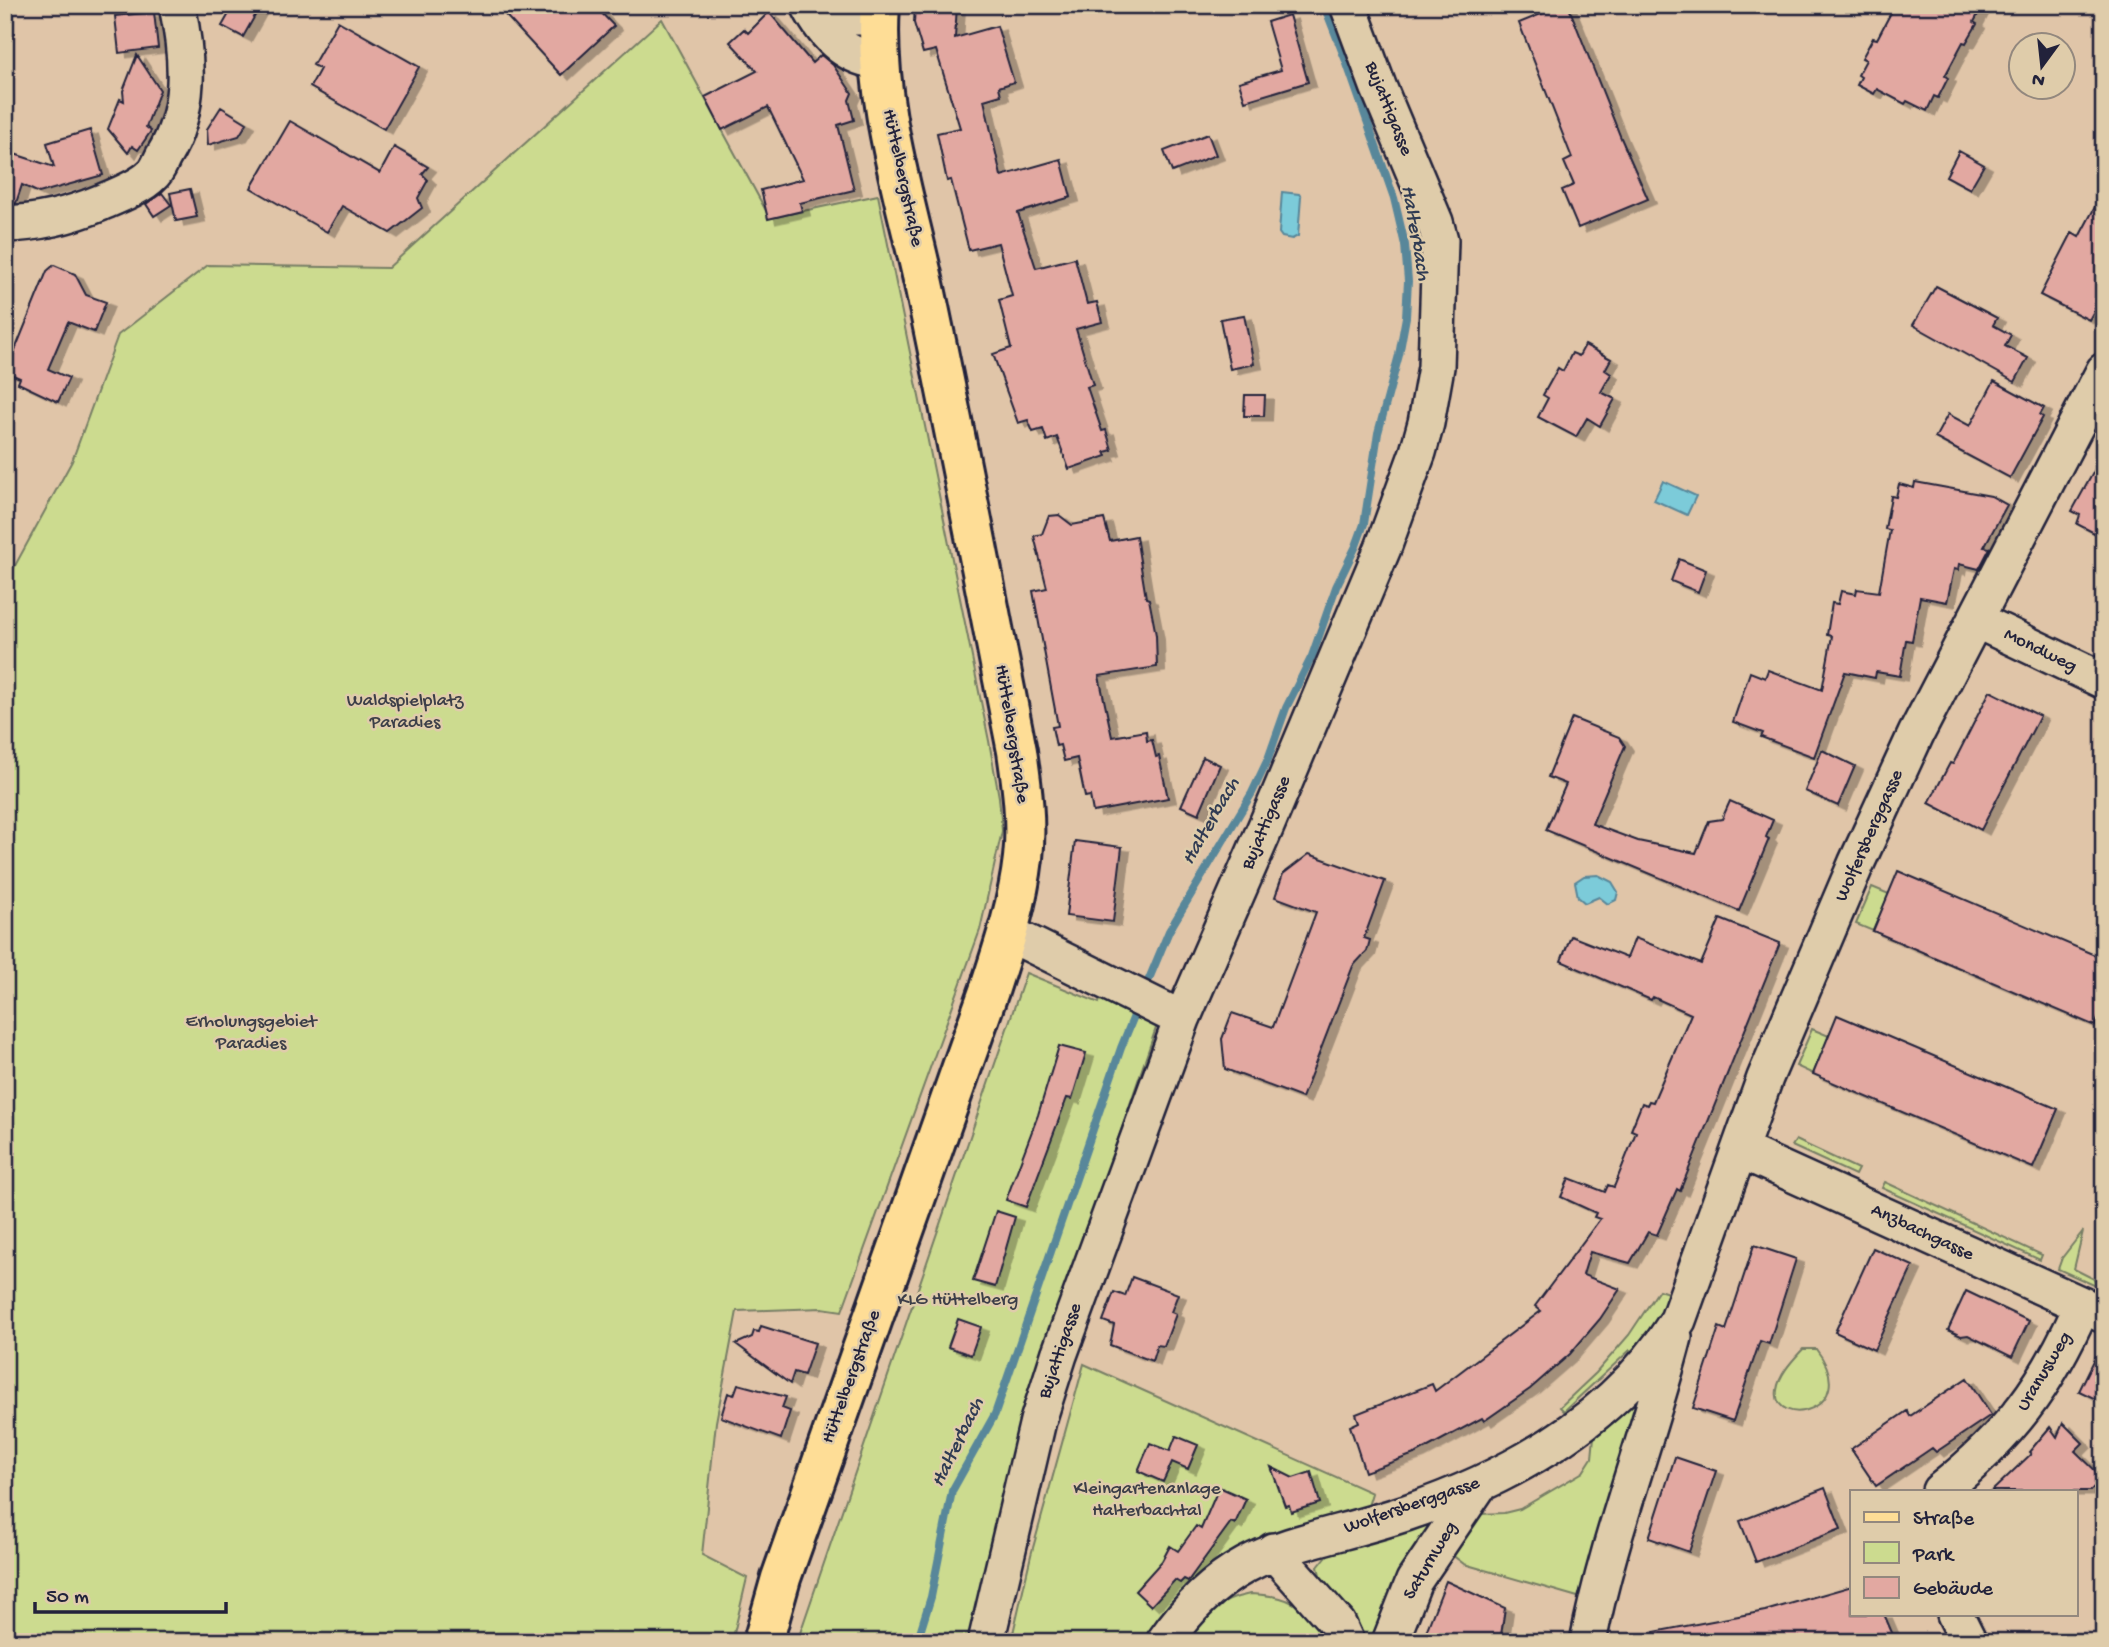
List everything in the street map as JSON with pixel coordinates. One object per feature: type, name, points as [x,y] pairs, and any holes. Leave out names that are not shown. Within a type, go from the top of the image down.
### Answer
[{"type":"main road","name":"Hüttelbergstraße","points":[[762,1642],[781,1578],[986,1001],[1008,933],[1023,855],[1021,778],[955,434],[896,159],[880,61],[880,11]]},
{"type":"street","points":[[5,224],[34,223],[76,213],[119,195],[151,176],[176,137],[186,95],[185,44],[177,5]]},
{"type":"street","points":[[809,5],[851,17],[880,11]]},
{"type":"street","points":[[809,5],[824,29],[843,49],[860,58],[880,61]]},
{"type":"street","name":"Bujattigasse","points":[[986,1642],[1049,1382],[1168,1013],[1267,824],[1383,548],[1420,445],[1434,380],[1438,343],[1440,240],[1348,5]]},
{"type":"street","name":"Wolfersberggasse","points":[[1588,1642],[1624,1499],[1658,1397],[1678,1320],[1765,1078],[1856,864],[1916,734],[2104,371]]},
{"type":"street","name":"Mondweg","points":[[1976,620],[2104,681]]},
{"type":"street","points":[[1008,933],[1168,1013]]},
{"type":"street","name":"Anzbachgasse","points":[[1740,1150],[2093,1311]]},
{"type":"street","name":"Uranusweg","points":[[1941,1490],[2014,1422],[2093,1311]]},
{"type":"street","name":"Wolfersberggasse","points":[[1164,1642],[1194,1602],[1213,1586],[1235,1570],[1273,1551],[1402,1514],[1479,1485],[1530,1459],[1574,1429],[1648,1362],[1678,1320]]},
{"type":"street","name":"Saturnweg","points":[[1390,1642],[1414,1581],[1479,1485]]},
{"type":"street","points":[[1273,1551],[1338,1624],[1346,1642]]},
{"type":"street","points":[[1956,1616],[1969,1642]]},
{"type":"green space","points":[[662,19],[770,218],[878,195],[989,741],[1002,831],[980,930],[842,1311],[822,1308],[737,1311],[716,1422],[702,1555],[747,1578],[732,1642],[5,1642],[5,584],[72,461],[118,335],[208,265],[388,268]]},
{"type":"green space","points":[[1872,887],[1889,894],[1873,931],[1856,924]]},
{"type":"green space","name":"KLG Hüttelberg","points":[[1026,973],[1099,1003],[1101,997],[1157,1025],[1025,1412],[970,1642],[797,1642]]},
{"type":"green space","points":[[1812,1029],[1829,1036],[1813,1074],[1796,1066]]},
{"type":"green space","points":[[1796,1140],[1858,1169],[1855,1175],[1792,1146]]},
{"type":"green space","points":[[1885,1182],[2042,1255],[2040,1260],[1882,1188]]},
{"type":"green space","points":[[2083,1231],[2074,1269],[2094,1279],[2096,1286],[2058,1269],[2062,1258]]},
{"type":"green space","points":[[1659,1290],[1671,1294],[1668,1311],[1635,1354],[1630,1350],[1564,1411],[1560,1407],[1596,1373],[1629,1335]]},
{"type":"green space","points":[[1803,1349],[1816,1349],[1828,1370],[1829,1387],[1823,1400],[1812,1408],[1787,1410],[1779,1403],[1778,1384]]},
{"type":"green space","name":"Kleingartenanlage Halterbachtal","points":[[1084,1364],[1372,1493],[1366,1513],[1270,1541],[1153,1642],[1011,1642],[1031,1555]]},
{"type":"green space","points":[[1645,1388],[1588,1600],[1464,1564],[1447,1551],[1480,1514],[1520,1509],[1583,1472],[1592,1458],[1594,1437],[1600,1427]]},
{"type":"green space","points":[[1436,1518],[1377,1642],[1361,1642],[1323,1586],[1318,1567],[1330,1552]]},
{"type":"green space","points":[[1250,1594],[1279,1598],[1298,1606],[1331,1642],[1183,1642],[1212,1610]]},
{"type":"water","points":[[1282,192],[1299,194],[1301,197],[1298,236],[1292,239],[1282,237],[1279,233]]},
{"type":"water","points":[[1663,481],[1696,496],[1687,515],[1654,500]]},
{"type":"water","points":[[1598,875],[1612,882],[1618,892],[1616,900],[1608,904],[1599,897],[1585,903],[1578,897],[1575,882],[1584,876]]},
{"type":"building","points":[[234,5],[261,5],[243,37],[222,26]]},
{"type":"building","points":[[496,5],[594,5],[614,26],[561,75]]},
{"type":"building","points":[[915,5],[957,5],[955,38],[997,26],[1014,82],[999,87],[1001,95],[984,100],[1001,176],[1061,159],[1071,197],[1018,213],[1036,268],[1075,258],[1087,304],[1097,302],[1102,322],[1076,329],[1093,385],[1087,387],[1102,431],[1106,430],[1112,450],[1105,452],[1107,456],[1069,469],[1057,437],[1047,441],[1043,429],[1033,432],[1028,420],[1018,423],[993,354],[1011,348],[999,300],[1012,296],[998,243],[969,250],[951,180],[947,181],[937,133],[960,128],[936,50],[923,53],[914,23]]},
{"type":"building","points":[[1568,5],[1648,199],[1578,228],[1562,190],[1574,185],[1564,162],[1572,158],[1519,23]]},
{"type":"building","points":[[1895,5],[1983,5],[1974,22],[1977,24],[1966,43],[1963,42],[1945,76],[1948,78],[1938,98],[1934,96],[1927,111],[1907,101],[1905,104],[1877,89],[1874,94],[1857,85],[1861,77],[1858,75],[1866,60],[1862,58],[1873,38],[1877,39]]},
{"type":"building","points":[[154,12],[158,48],[119,53],[115,16]]},
{"type":"building","points":[[769,12],[812,63],[821,55],[833,65],[852,93],[849,100],[854,120],[838,125],[854,190],[800,203],[802,211],[768,219],[761,190],[803,179],[768,107],[722,130],[705,97],[757,71],[730,42],[744,29],[748,33]]},
{"type":"building","points":[[1289,15],[1308,82],[1245,101],[1239,82],[1281,70],[1267,22]]},
{"type":"building","points":[[338,21],[419,67],[384,129],[310,87],[320,69],[313,65]]},
{"type":"building","points":[[137,55],[160,90],[146,127],[151,131],[138,150],[132,146],[128,153],[108,129],[120,99],[124,101],[123,91]]},
{"type":"building","points":[[221,107],[247,123],[239,136],[208,145],[207,129]]},
{"type":"building","points":[[290,121],[380,173],[394,147],[428,167],[422,174],[428,180],[418,198],[422,208],[390,233],[342,206],[327,232],[251,188]]},
{"type":"building","points":[[90,130],[103,175],[39,193],[22,185],[16,203],[5,204],[5,151],[54,167],[47,143]]},
{"type":"building","points":[[1208,134],[1216,155],[1172,172],[1164,151]]},
{"type":"building","points":[[1959,151],[1984,165],[1970,189],[1946,176]]},
{"type":"building","points":[[190,189],[197,217],[176,221],[170,193]]},
{"type":"building","points":[[2104,190],[2104,292],[2089,320],[2040,295],[2072,233],[2079,237]]},
{"type":"building","points":[[162,193],[171,205],[154,216],[146,204]]},
{"type":"building","points":[[54,265],[75,274],[86,295],[106,302],[94,332],[68,322],[48,369],[69,378],[58,402],[18,383],[20,378],[6,372],[47,271]]},
{"type":"building","points":[[1936,286],[1997,318],[1993,325],[2011,335],[2005,346],[2028,358],[2015,382],[1913,325]]},
{"type":"building","points":[[1244,315],[1254,364],[1230,369],[1220,319]]},
{"type":"building","points":[[1585,345],[1611,359],[1605,370],[1611,374],[1601,392],[1615,399],[1600,426],[1587,418],[1576,437],[1538,417],[1548,398],[1543,395],[1558,368],[1563,371],[1572,353],[1579,356]]},
{"type":"building","points":[[1994,381],[2044,408],[2040,415],[2043,417],[2010,478],[1935,438],[1948,414],[1970,426]]},
{"type":"building","points":[[1245,395],[1265,395],[1264,416],[1244,416]]},
{"type":"building","points":[[2104,453],[2104,538],[2077,524],[2080,515],[2072,511]]},
{"type":"building","points":[[1915,482],[1991,496],[2007,505],[1984,547],[1990,548],[1979,569],[1959,564],[1958,570],[1954,569],[1947,602],[1920,597],[1912,641],[1906,640],[1900,676],[1876,672],[1875,678],[1845,672],[1814,757],[1761,737],[1763,733],[1733,722],[1750,672],[1765,678],[1768,670],[1822,690],[1832,636],[1827,635],[1832,603],[1838,604],[1841,591],[1856,594],[1857,589],[1879,592],[1890,530],[1885,529],[1891,496],[1896,497],[1899,484],[1914,488]]},
{"type":"building","points":[[1059,515],[1072,525],[1104,519],[1110,541],[1136,536],[1146,598],[1149,599],[1156,635],[1157,667],[1099,676],[1112,737],[1146,731],[1147,741],[1152,740],[1156,757],[1159,756],[1168,798],[1093,812],[1090,796],[1085,797],[1077,758],[1064,761],[1060,745],[1056,746],[1052,727],[1058,726],[1033,591],[1047,588],[1034,536],[1042,534],[1049,516]]},
{"type":"building","points":[[1679,559],[1706,570],[1698,592],[1671,581]]},
{"type":"building","points":[[1990,691],[2040,716],[1981,830],[1929,803],[1950,763],[1953,764]]},
{"type":"building","points":[[1572,718],[1619,737],[1625,746],[1592,824],[1638,841],[1696,853],[1709,821],[1722,819],[1730,801],[1773,820],[1766,837],[1769,839],[1739,911],[1546,830],[1566,784],[1548,777]]},
{"type":"building","points":[[1822,750],[1855,766],[1838,806],[1805,791]]},
{"type":"building","points":[[1203,757],[1220,765],[1199,814],[1181,806]]},
{"type":"building","points":[[1075,841],[1122,847],[1113,922],[1066,916]]},
{"type":"building","points":[[1309,854],[1385,881],[1364,938],[1370,940],[1367,951],[1353,966],[1302,1098],[1225,1069],[1222,1039],[1232,1013],[1273,1027],[1316,912],[1275,897],[1283,874]]},
{"type":"building","points":[[1898,871],[2104,959],[2104,1005],[2095,1026],[1873,931]]},
{"type":"building","points":[[1720,919],[1780,943],[1680,1191],[1677,1189],[1657,1235],[1648,1232],[1630,1263],[1590,1252],[1583,1275],[1620,1289],[1600,1319],[1570,1354],[1530,1389],[1484,1421],[1482,1418],[1417,1453],[1365,1472],[1350,1426],[1359,1422],[1356,1414],[1432,1384],[1435,1391],[1541,1311],[1535,1306],[1600,1219],[1594,1217],[1596,1213],[1561,1197],[1569,1178],[1605,1192],[1608,1185],[1614,1187],[1636,1132],[1631,1130],[1642,1103],[1647,1105],[1649,1101],[1653,1102],[1691,1014],[1653,997],[1651,1000],[1561,961],[1571,936],[1627,958],[1635,938],[1701,964]]},
{"type":"building","points":[[1837,1015],[2058,1109],[2033,1168],[1813,1074]]},
{"type":"building","points":[[1059,1046],[1086,1053],[1072,1099],[1067,1098],[1026,1207],[1006,1200],[1038,1115]]},
{"type":"building","points":[[996,1211],[1015,1217],[995,1287],[973,1281]]},
{"type":"building","points":[[1754,1245],[1796,1259],[1769,1344],[1760,1341],[1733,1421],[1693,1408],[1719,1327],[1726,1330]]},
{"type":"building","points":[[1873,1248],[1913,1266],[1874,1350],[1835,1332]]},
{"type":"building","points":[[1132,1277],[1178,1294],[1171,1312],[1176,1314],[1164,1346],[1157,1345],[1152,1361],[1110,1345],[1114,1325],[1103,1321],[1114,1292],[1125,1296]]},
{"type":"building","points":[[1966,1291],[2029,1321],[2012,1357],[1968,1335],[1961,1336],[1948,1330]]},
{"type":"building","points":[[958,1319],[981,1327],[971,1355],[948,1347]]},
{"type":"building","points":[[761,1326],[815,1343],[804,1375],[794,1372],[790,1384],[736,1344],[752,1337],[754,1331],[759,1332]]},
{"type":"building","points":[[2104,1340],[2104,1403],[2079,1391]]},
{"type":"building","points":[[1967,1378],[1991,1415],[1936,1452],[1932,1448],[1876,1486],[1851,1449],[1907,1411],[1910,1416]]},
{"type":"building","points":[[738,1384],[786,1397],[782,1408],[790,1411],[781,1439],[721,1417],[728,1393],[734,1395]]},
{"type":"building","points":[[2063,1423],[2083,1443],[2075,1451],[2103,1478],[2090,1491],[1993,1490],[2031,1454],[2029,1452],[2050,1427],[2057,1437]]},
{"type":"building","points":[[1176,1436],[1198,1445],[1188,1469],[1172,1462],[1163,1482],[1138,1471],[1150,1443],[1170,1451]]},
{"type":"building","points":[[1675,1457],[1716,1471],[1689,1552],[1649,1538]]},
{"type":"building","points":[[1271,1467],[1293,1478],[1311,1472],[1320,1503],[1291,1512],[1289,1505],[1285,1506]]},
{"type":"building","points":[[1219,1487],[1246,1499],[1235,1524],[1231,1522],[1188,1581],[1184,1579],[1180,1583],[1175,1580],[1151,1606],[1135,1591],[1162,1561],[1170,1546],[1178,1551],[1196,1526],[1201,1529]]},
{"type":"building","points":[[1825,1488],[1841,1529],[1756,1562],[1740,1521]]},
{"type":"building","points":[[1446,1581],[1505,1608],[1500,1642],[1422,1642]]},
{"type":"building","points":[[1850,1587],[1850,1616],[1885,1616],[1896,1642],[1655,1642],[1654,1632],[1765,1611]]},
{"type":"waterway","name":"Halterbach","points":[[1144,991],[1169,931],[1252,793],[1268,759],[1286,708],[1312,656],[1336,587],[1356,546],[1364,524],[1378,433],[1399,355],[1406,317],[1408,281],[1405,245],[1394,198],[1324,5]]},
{"type":"waterway","name":"Halterbach","points":[[917,1642],[931,1597],[952,1491],[995,1414],[1121,1048],[1138,1006]]},
{"type":"park label","name":"Waldspielplatz Paradies","points":[[405,712]]},
{"type":"park label","name":"Erholungsgebiet Paradies","points":[[251,1033]]}]
